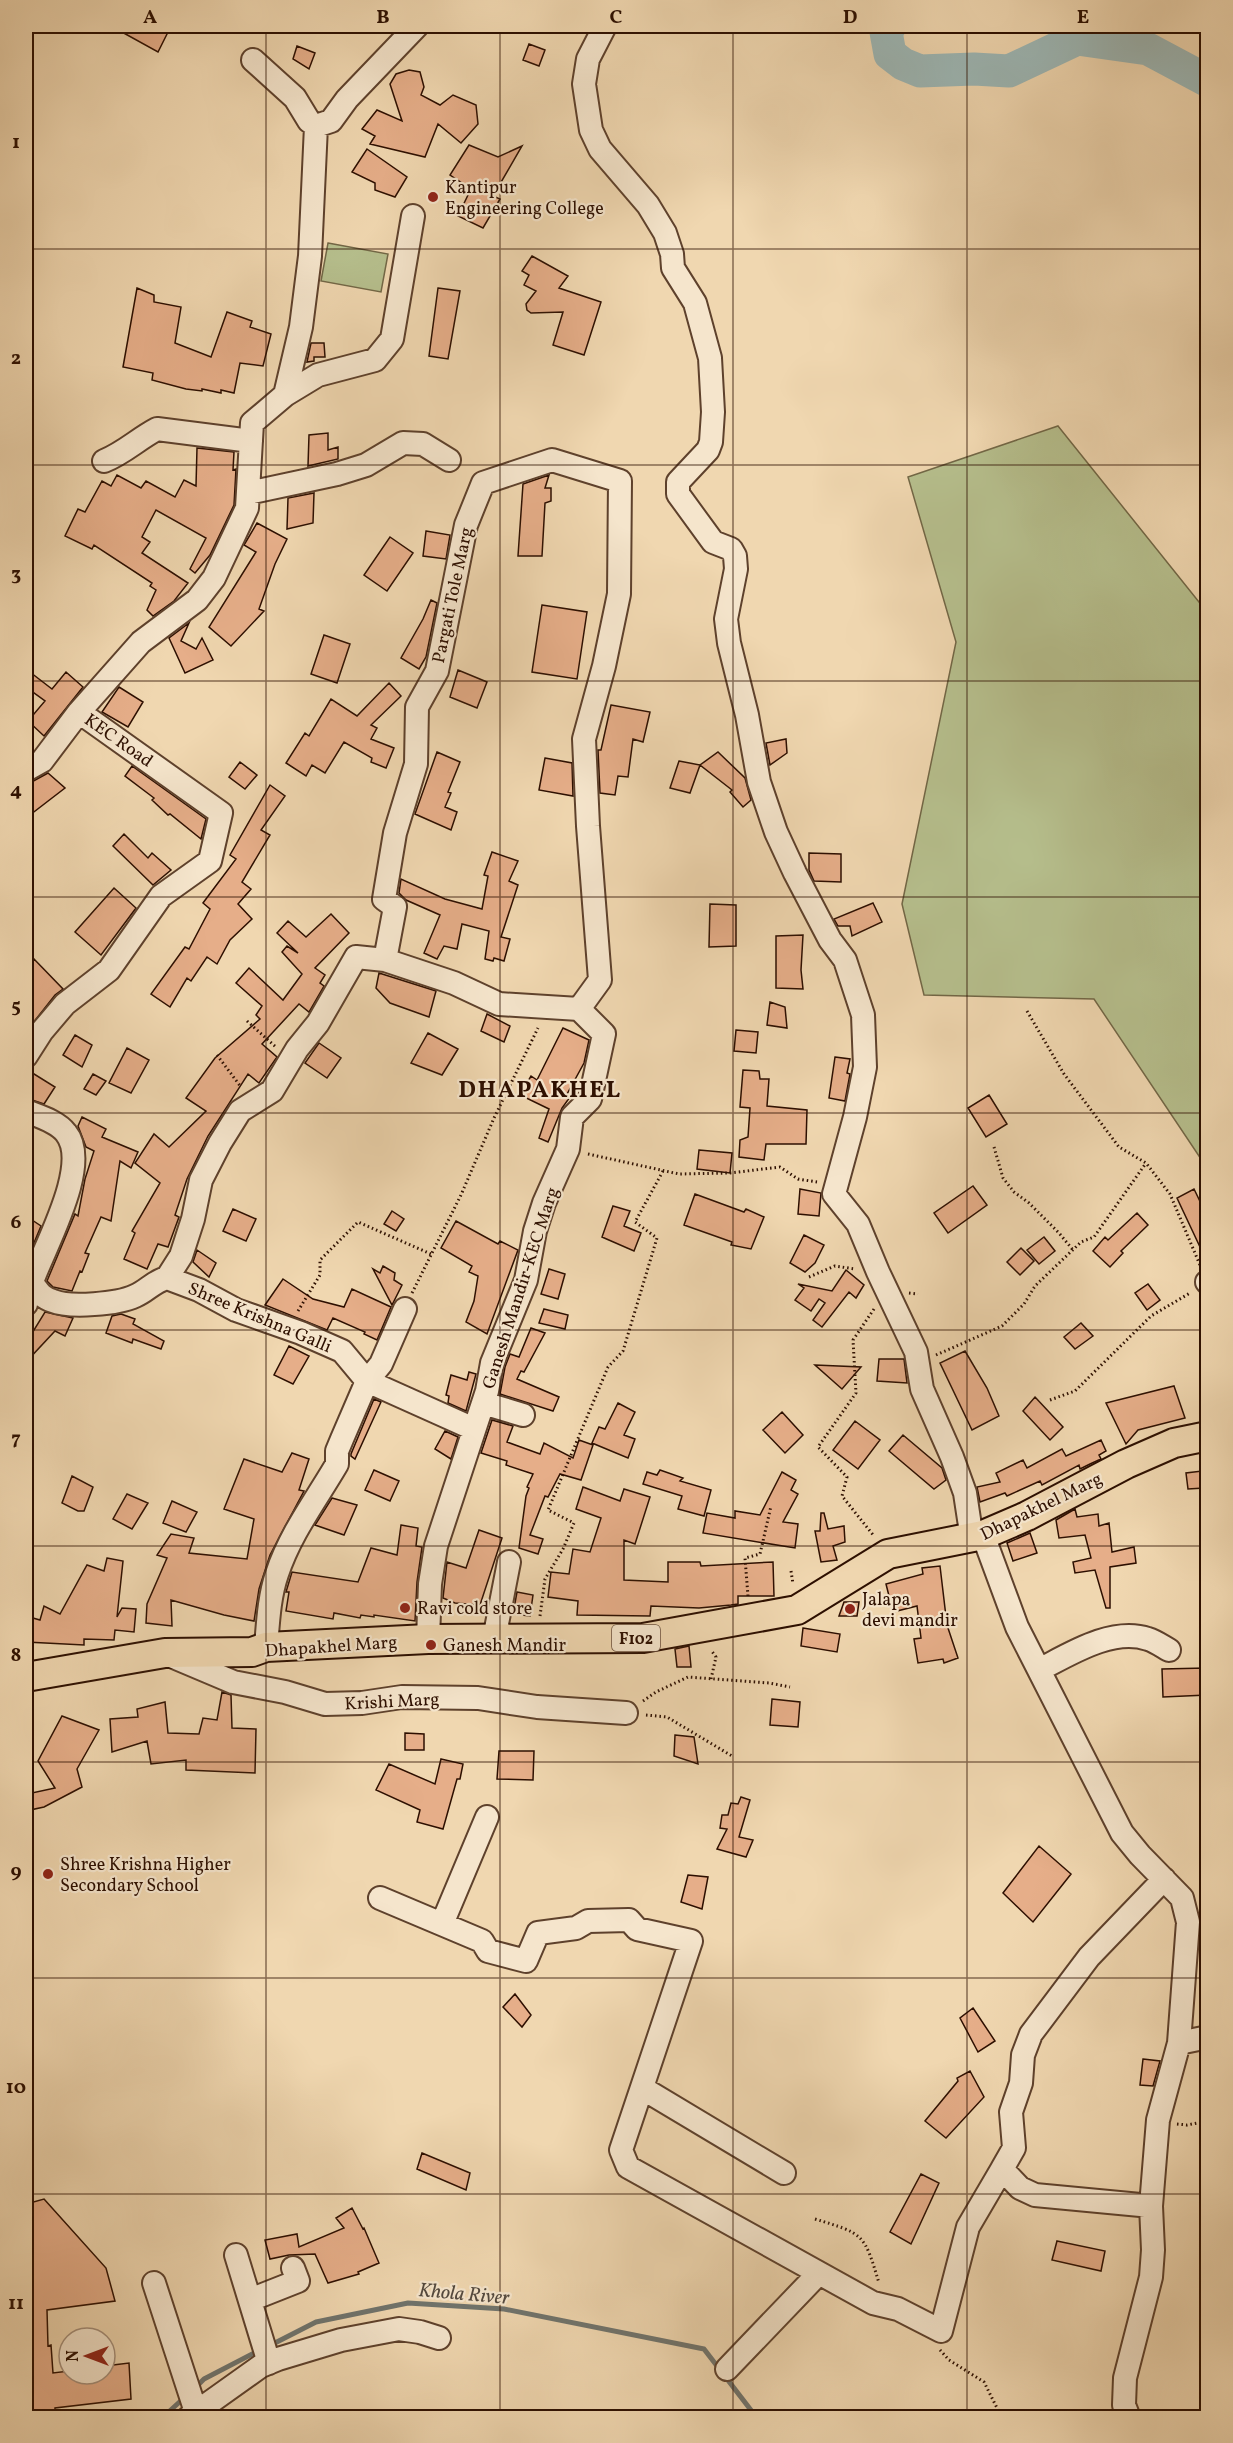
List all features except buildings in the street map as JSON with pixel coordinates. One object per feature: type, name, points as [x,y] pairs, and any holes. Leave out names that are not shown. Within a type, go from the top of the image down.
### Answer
[{"type":"main road","name":"Dhapakhel Marg","points":[[26,1677],[165,1653],[252,1652],[266,1647],[428,1639],[643,1638],[797,1610],[888,1554],[977,1537],[1026,1516],[1126,1464],[1174,1443],[1208,1436]]},
{"type":"street","points":[[316,126],[331,121],[347,99],[417,26]]},
{"type":"street","points":[[605,26],[588,59],[584,84],[591,130],[600,149],[648,205],[665,233],[672,254],[673,268],[694,303],[710,358],[713,412],[711,442],[708,450],[678,482],[678,494],[713,542],[731,549],[735,556],[736,569],[726,619],[729,643],[747,715],[759,782],[776,832],[795,873],[830,940],[846,960],[863,1015],[865,1067],[855,1117],[834,1194],[858,1224],[916,1352],[922,1389],[952,1457],[977,1537],[1017,1627],[1122,1833],[1182,1898],[1188,1922],[1179,2043],[1158,2120],[1151,2206],[1153,2250],[1151,2277],[1125,2378],[1124,2405],[1129,2418]]},
{"type":"street","points":[[253,60],[295,98],[309,121],[316,126]]},
{"type":"street","points":[[285,394],[302,327],[309,268],[316,126]]},
{"type":"street","name":"KEC Road","points":[[26,1056],[42,1031],[65,1004],[109,970],[161,896],[210,861],[220,813],[80,712],[141,642],[182,613],[214,578],[248,508],[252,423],[285,394],[318,375],[375,360],[392,339],[413,216]]},
{"type":"street","points":[[104,461],[123,453],[157,429],[251,441]]},
{"type":"street","points":[[248,493],[337,474],[366,465],[403,443],[423,444],[449,460]]},
{"type":"street","name":"Pargati Tole Marg","points":[[386,960],[395,908],[384,899],[395,834],[416,764],[417,706],[437,671],[466,525],[483,483],[552,460],[620,481],[619,594],[604,666],[584,739],[600,980],[579,1009]]},
{"type":"street","points":[[26,770],[42,761],[80,712]]},
{"type":"street","points":[[28,1280],[38,1295],[54,1302],[70,1305],[133,1298],[156,1281],[167,1278],[181,1256],[193,1220],[201,1180],[240,1111],[272,1091],[290,1060],[318,1023],[356,957],[386,960],[454,983],[499,1004],[579,1009]]},
{"type":"street","name":"Ganesh Mandir-KEC Marg","points":[[428,1639],[430,1584],[436,1546],[483,1403],[492,1363],[526,1280],[535,1231],[544,1203],[568,1149],[572,1117],[590,1099],[604,1034],[579,1009]]},
{"type":"street","points":[[26,1111],[57,1125],[67,1133],[72,1145],[73,1160],[65,1201],[28,1280],[26,1304]]},
{"type":"street","name":"Shree Krishna Galli","points":[[167,1278],[199,1290],[236,1310],[342,1351],[368,1381],[474,1429]]},
{"type":"street","points":[[266,1647],[269,1609],[277,1575],[292,1538],[337,1464],[337,1451],[368,1381],[381,1364],[405,1309]]},
{"type":"street","points":[[483,1403],[523,1415]]},
{"type":"street","points":[[494,1639],[509,1562]]},
{"type":"street","points":[[1039,1670],[1081,1648],[1109,1639],[1132,1636],[1149,1639],[1169,1650]]},
{"type":"street","name":"Krishi Marg","points":[[165,1653],[233,1682],[285,1692],[325,1704],[362,1703],[402,1696],[478,1698],[537,1707],[626,1713]]},
{"type":"street","points":[[442,1924],[487,1817]]},
{"type":"street","points":[[380,1898],[483,1941],[488,1951],[526,1961],[538,1933],[576,1928],[588,1921],[629,1920],[637,1929],[691,1941],[621,2150],[628,2167],[873,2303],[898,2309],[941,2331],[968,2227],[1014,2148],[1011,2112],[1021,2083],[1023,2055],[1031,2034],[1089,1957],[1164,1879]]},
{"type":"street","points":[[1179,2043],[1208,2037]]},
{"type":"street","points":[[642,2088],[784,2173]]},
{"type":"street","points":[[1002,2169],[1020,2188],[1035,2195],[1151,2206]]},
{"type":"street","points":[[236,2255],[269,2363]]},
{"type":"street","points":[[250,2300],[298,2281],[293,2268]]},
{"type":"street","points":[[727,2368],[819,2273]]},
{"type":"street","points":[[154,2283],[192,2415],[269,2363],[341,2340],[399,2329],[439,2338]]},
{"type":"path","points":[[405,1309],[461,1196],[547,1007]]},
{"type":"path","points":[[1028,1011],[1064,1074],[1119,1147],[1146,1163],[1170,1194],[1207,1282],[1151,1316],[1075,1391],[1050,1400]]},
{"type":"path","points":[[248,1021],[290,1060]]},
{"type":"path","points":[[217,1055],[253,1103]]},
{"type":"path","points":[[994,1147],[1003,1178],[1014,1192],[1029,1203],[1073,1250]]},
{"type":"path","points":[[568,1149],[679,1174],[730,1173],[780,1167],[798,1179],[832,1186],[834,1194]]},
{"type":"path","points":[[917,1363],[1002,1326],[1024,1304],[1035,1286],[1081,1242],[1094,1237],[1146,1163]]},
{"type":"path","points":[[536,1639],[545,1579],[563,1549],[574,1523],[548,1510],[608,1367],[623,1351],[657,1238],[635,1222],[663,1171]]},
{"type":"path","points":[[286,1328],[320,1275],[320,1260],[358,1222],[431,1254]]},
{"type":"path","points":[[809,1277],[835,1266],[858,1270]]},
{"type":"path","points":[[886,1290],[853,1340],[856,1393],[818,1447],[847,1477],[842,1496],[888,1554]]},
{"type":"path","points":[[749,1619],[745,1558],[760,1554],[771,1506]]},
{"type":"path","points":[[697,1628],[716,1656],[711,1679]]},
{"type":"path","points":[[626,1713],[656,1692],[688,1677],[790,1687]]},
{"type":"path","points":[[626,1713],[667,1717],[732,1756]]},
{"type":"path","points":[[1158,2120],[1187,2125],[1208,2121]]},
{"type":"green space","points":[[328,243],[388,254],[381,292],[321,281]]},
{"type":"green space","points":[[1058,426],[1207,612],[1207,1168],[1094,999],[924,995],[902,904],[956,642],[908,477]]},
{"type":"waterway","points":[[890,26],[886,32],[890,54],[903,64],[920,71],[974,69],[1009,71],[1077,39],[1148,49],[1208,81]]},
{"type":"waterway","name":"Khola River","points":[[269,2346],[316,2322],[408,2303],[504,2309],[704,2349],[757,2418]]},
{"type":"waterway","name":"Khola River","points":[[194,2389],[204,2379],[258,2351]]},
{"type":"waterway","name":"Khola River","points":[[162,2418],[185,2397]]},
{"type":"place","name":"Kantipur Engineering College","points":[[433,197]]},
{"type":"place","name":"Ravi cold store","points":[[405,1608]]},
{"type":"place","name":"Jalapa devi mandir","points":[[850,1609]]},
{"type":"place","name":"Ganesh Mandir","points":[[431,1645]]},
{"type":"place","name":"Shree Krishna Higher Secondary School","points":[[48,1874]]},
{"type":"district","name":"DHAPAKHEL","points":[[540,1089]]}]
